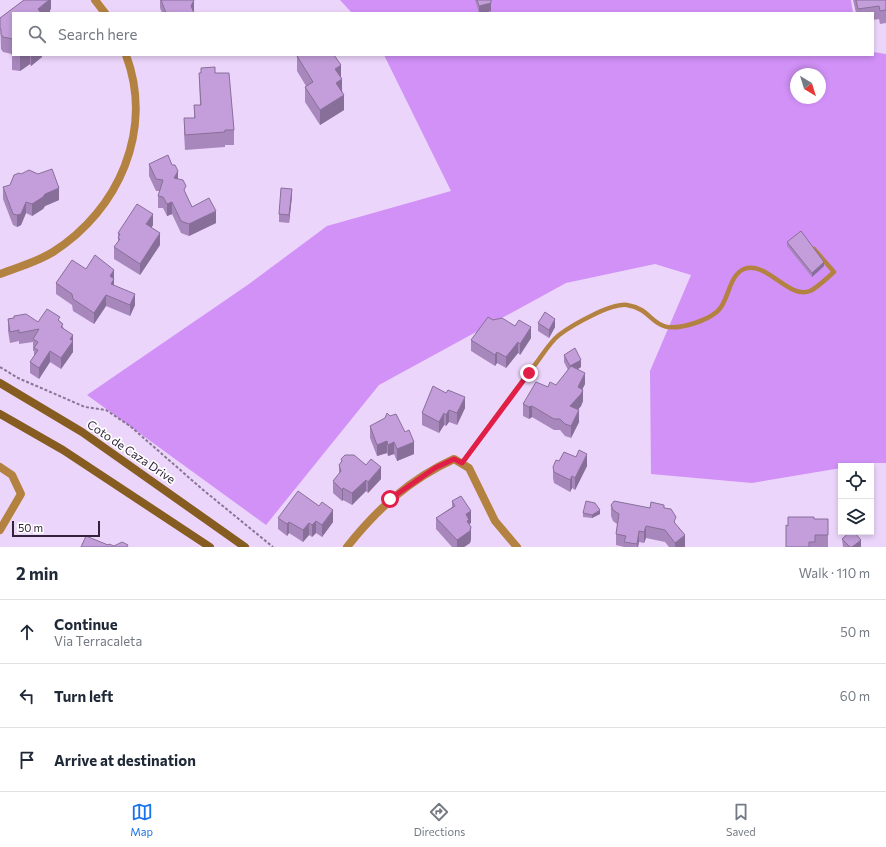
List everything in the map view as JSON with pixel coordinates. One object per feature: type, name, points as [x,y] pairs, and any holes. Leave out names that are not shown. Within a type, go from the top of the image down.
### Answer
[{"type":"main road","name":"Coto de Caza Drive","points":[[0,383],[82,432],[245,547]]},
{"type":"main road","points":[[0,414],[63,450],[210,547]]},
{"type":"street","points":[[95,0],[104,12]]},
{"type":"street","points":[[0,274],[52,252],[79,233],[99,212],[116,186],[133,144],[136,122],[137,100],[133,76],[126,56]]},
{"type":"street","points":[[347,547],[368,521],[390,499],[435,468],[454,459],[462,463],[471,472],[495,521],[517,547]]},
{"type":"street","points":[[0,467],[12,475],[22,494],[0,530]]},
{"type":"lane","points":[[462,463],[558,335],[604,308],[627,305],[642,312],[654,322],[665,328],[696,323],[710,316],[721,308],[736,275],[744,269],[758,269],[799,292],[810,291],[834,272],[814,248]]},
{"type":"path","points":[[0,367],[18,378],[85,407],[106,410],[130,426],[202,489],[273,547]]},
{"type":"shaded area","points":[[340,0],[851,0],[853,12],[351,12]]},
{"type":"shaded area","points":[[874,52],[886,54],[886,463],[838,463],[838,469],[752,483],[651,474],[650,371],[691,275],[655,264],[566,283],[379,385],[266,525],[87,395],[249,284],[327,226],[451,191],[384,56],[874,56]]},
{"type":"building","points":[[24,0],[49,0],[38,9],[40,12],[12,12],[12,39],[3,37],[1,34],[0,18]]},
{"type":"building","points":[[161,0],[194,0],[191,6],[194,12],[166,12]]},
{"type":"building","points":[[477,0],[491,0],[491,3],[479,6]]},
{"type":"building","points":[[856,0],[886,0],[886,10],[880,11],[879,6],[858,9]]},
{"type":"building","points":[[297,56],[335,56],[341,65],[335,69],[342,79],[336,83],[344,95],[320,110],[305,87],[313,82]]},
{"type":"building","points":[[215,67],[215,73],[229,73],[234,130],[185,135],[184,118],[195,118],[194,105],[201,105],[199,73],[201,73],[201,68]]},
{"type":"building","points":[[168,155],[172,165],[175,165],[178,171],[174,178],[183,180],[186,186],[184,190],[192,207],[209,198],[216,211],[189,224],[181,221],[172,202],[167,204],[163,197],[158,196],[163,180],[156,179],[149,164]]},
{"type":"building","points":[[52,169],[59,188],[45,194],[32,204],[26,202],[21,214],[13,214],[3,187],[10,185],[14,175],[19,173],[21,174],[29,170],[38,174]]},
{"type":"building","points":[[281,188],[292,189],[289,215],[279,214]]},
{"type":"building","points":[[137,204],[153,214],[146,224],[160,233],[140,264],[114,247],[120,239],[118,238],[120,234],[118,233]]},
{"type":"building","points":[[801,231],[824,262],[812,273],[787,242]]},
{"type":"building","points":[[95,255],[114,270],[110,276],[114,279],[111,284],[135,294],[130,305],[106,295],[94,313],[73,299],[72,294],[56,283],[72,260],[86,269]]},
{"type":"building","points":[[47,309],[60,317],[58,320],[63,324],[61,327],[73,335],[70,339],[73,341],[61,358],[50,351],[39,368],[30,362],[38,350],[34,348],[38,342],[33,339],[39,329],[19,333],[19,330],[10,332],[8,319],[14,318],[14,316],[26,314],[38,322]]},
{"type":"building","points":[[545,312],[555,319],[549,330],[538,323]]},
{"type":"building","points":[[488,317],[493,320],[502,318],[515,326],[519,320],[531,327],[520,344],[518,342],[506,357],[497,352],[495,355],[471,340]]},
{"type":"building","points":[[575,348],[581,360],[570,366],[564,355]]},
{"type":"building","points":[[571,366],[585,373],[578,387],[583,390],[570,406],[579,410],[571,426],[565,424],[560,419],[554,419],[532,406],[529,407],[523,404],[536,382],[548,387],[550,382],[556,385]]},
{"type":"building","points":[[433,386],[446,393],[448,390],[465,397],[457,413],[449,410],[446,415],[444,413],[439,422],[422,413]]},
{"type":"building","points":[[387,413],[390,416],[396,414],[405,432],[409,430],[414,442],[397,449],[394,442],[388,445],[387,441],[377,445],[370,426],[385,418]]},
{"type":"building","points":[[579,450],[587,454],[575,478],[572,476],[570,480],[554,472],[553,467],[556,460],[559,461],[564,452],[576,457]]},
{"type":"building","points":[[345,455],[354,455],[366,465],[371,459],[381,467],[368,482],[366,480],[352,493],[343,488],[342,490],[333,481],[341,471],[339,465],[342,461],[341,459]]},
{"type":"building","points":[[298,491],[319,506],[322,502],[333,510],[322,525],[316,521],[312,525],[309,523],[303,530],[289,522],[287,524],[278,518]]},
{"type":"building","points":[[461,496],[471,511],[466,514],[469,520],[467,521],[471,527],[470,531],[457,540],[436,518],[455,506],[452,501]]},
{"type":"building","points":[[586,501],[595,503],[600,510],[592,515],[583,513]]},
{"type":"building","points":[[614,501],[650,508],[651,502],[664,505],[664,508],[671,509],[676,517],[674,522],[685,535],[675,543],[665,530],[646,526],[644,532],[639,531],[637,544],[624,542],[626,536],[616,534],[619,514],[613,510],[611,505]]},
{"type":"building","points":[[788,517],[814,517],[814,519],[828,519],[828,535],[815,535],[815,542],[809,542],[809,547],[786,547],[786,525],[788,526]]},
{"type":"building","points":[[847,535],[857,535],[861,540],[850,547],[842,539]]},
{"type":"building","points":[[86,536],[108,545],[114,546],[122,542],[128,545],[127,547],[81,547]]},
{"type":"route","points":[[390,499],[435,468],[454,459],[462,463],[529,373]]}]
